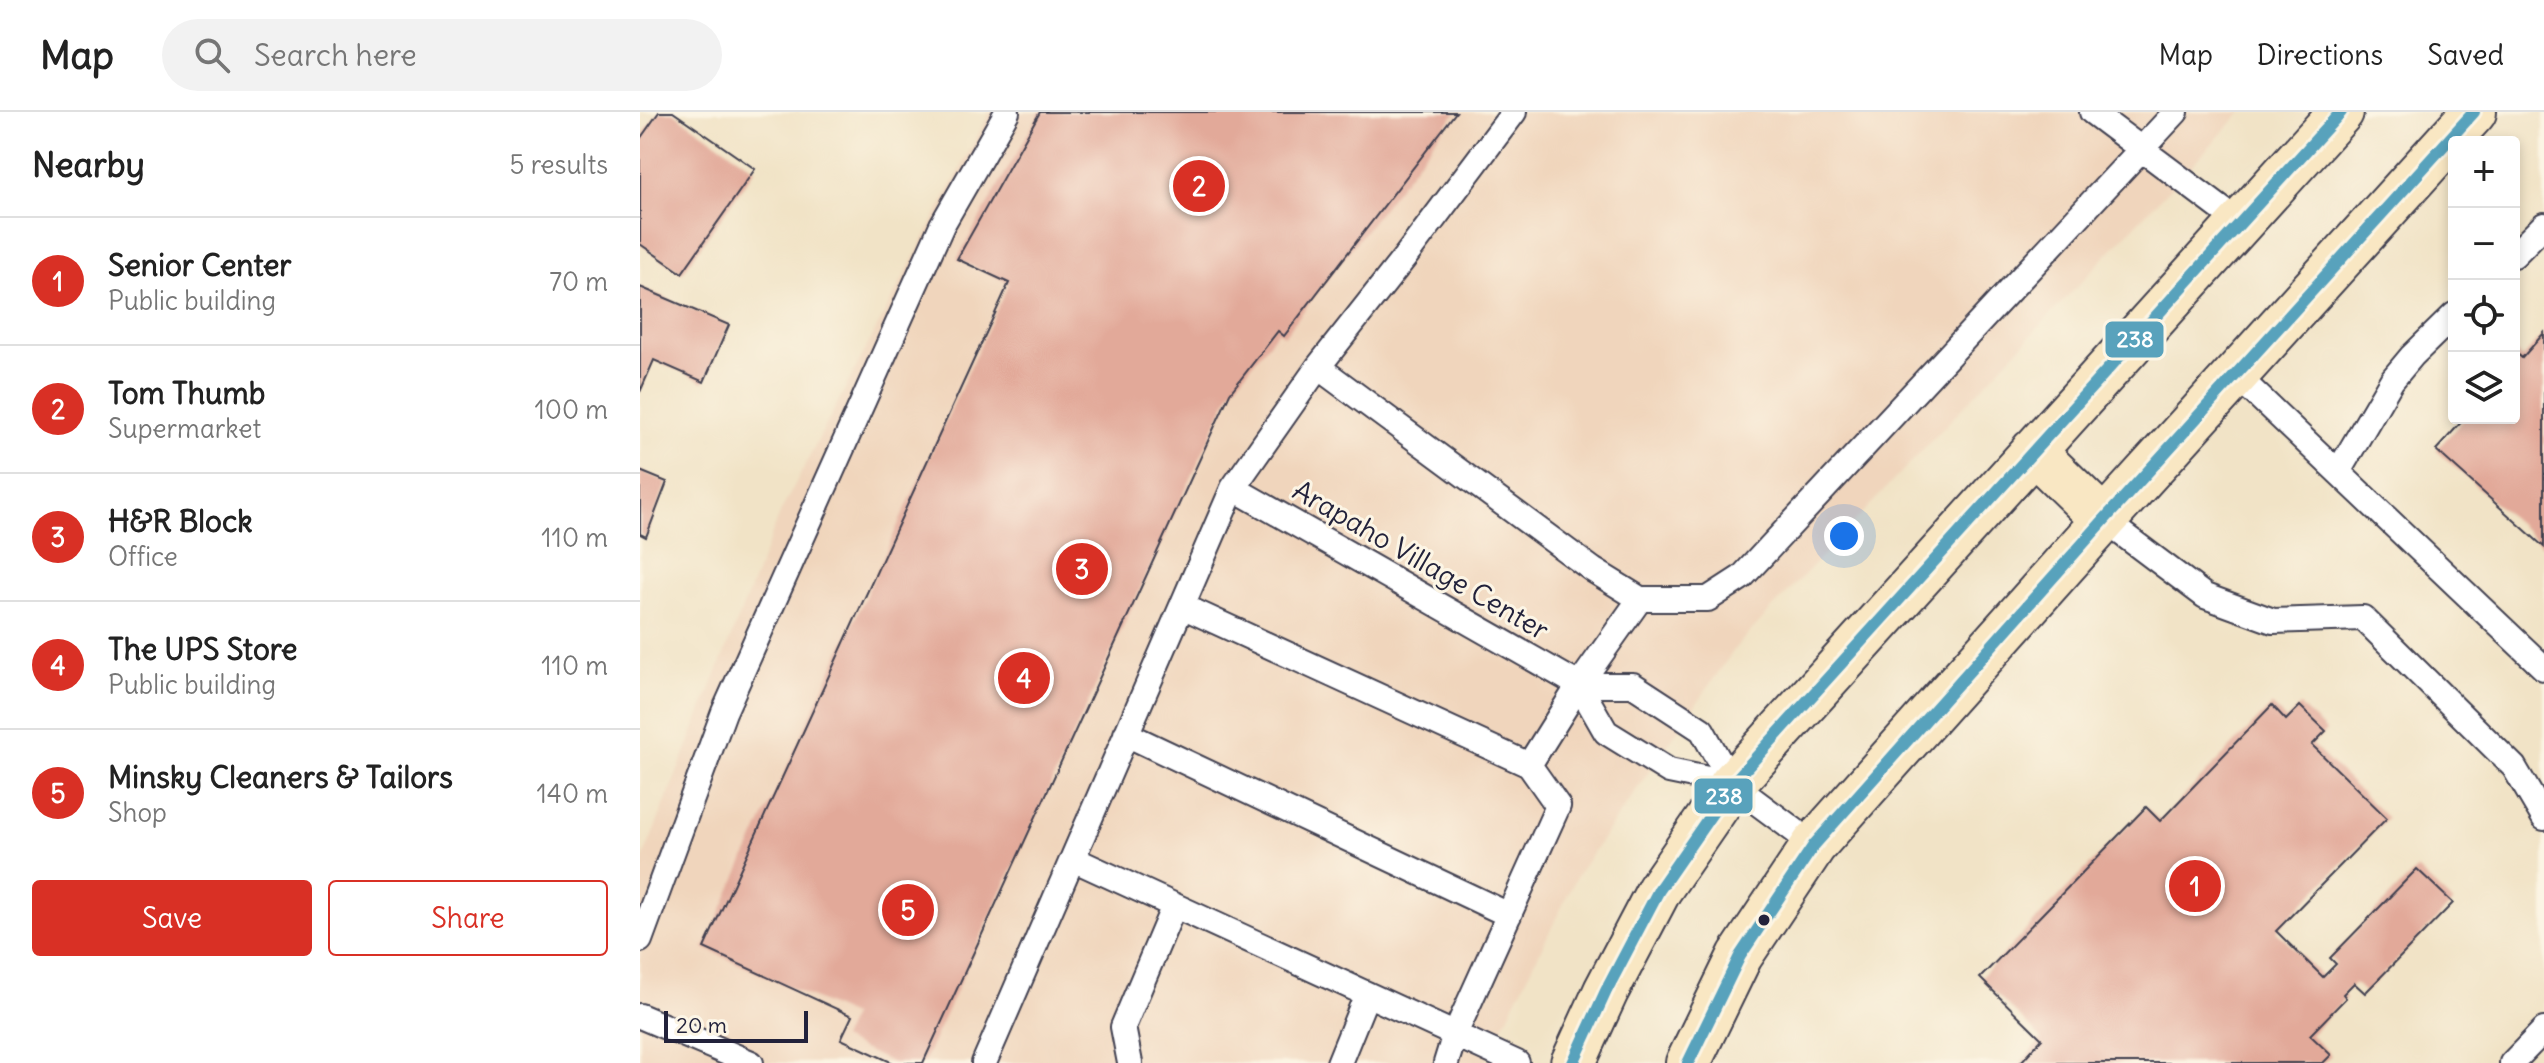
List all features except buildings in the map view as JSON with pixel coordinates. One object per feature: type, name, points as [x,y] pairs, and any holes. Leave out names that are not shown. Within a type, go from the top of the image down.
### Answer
[{"type":"main road","points":[[1573,1063],[1606,991],[1659,890],[1732,784],[2341,112]]},
{"type":"main road","points":[[1688,1063],[1740,956],[1814,845],[2474,112]]},
{"type":"main road","points":[[2033,451],[2104,520]]},
{"type":"lane","points":[[640,940],[724,712],[942,225],[1007,112]]},
{"type":"lane","points":[[984,1063],[1233,488],[1318,367],[1514,112]]},
{"type":"lane","points":[[2092,112],[2240,223]]},
{"type":"lane","points":[[1318,367],[1593,570],[1640,599],[1708,599],[1742,577],[2176,112]]},
{"type":"lane","points":[[2520,249],[2544,225]]},
{"type":"lane","points":[[2338,472],[2392,380],[2448,321]]},
{"type":"lane","points":[[2236,375],[2544,668]]},
{"type":"lane","name":"Arapaho Village Center","points":[[1233,488],[1579,685],[1633,685],[1702,730],[1732,784],[1814,845]]},
{"type":"lane","points":[[2104,520],[2205,596],[2273,621],[2363,618],[2514,767],[2544,818]]},
{"type":"lane","points":[[1529,765],[1579,685],[1640,599]]},
{"type":"lane","points":[[1182,606],[1529,765],[1558,806],[1455,1034],[1446,1063]]},
{"type":"lane","name":"Arapaho Village Center","points":[[1579,685],[1606,732],[1669,771],[1732,784]]},
{"type":"lane","points":[[1126,734],[1509,915]]},
{"type":"lane","points":[[1073,859],[1517,1063]]},
{"type":"lane","points":[[1130,1063],[1123,1027],[1174,906]]},
{"type":"lane","points":[[1339,1063],[1367,994]]},
{"type":"lane","points":[[640,1016],[751,1063]]},
{"type":"lane","points":[[2512,1063],[2544,1030]]},
{"type":"shaded area","points":[[990,112],[2242,112],[1736,647],[1579,872],[1485,1063],[640,1063],[640,866],[781,511]]},
{"type":"transit line","name":"238","points":[[1573,1063],[1606,991],[1659,890],[1732,784],[2341,112]]},
{"type":"transit line","name":"238","points":[[1688,1063],[1740,956],[1814,845],[2474,112]]},
{"type":"place","name":"Tom Thumb","points":[[1199,186]]},
{"type":"place","name":"H&R Block","points":[[1082,569]]},
{"type":"place","name":"The UPS Store","points":[[1024,678]]},
{"type":"place","name":"Senior Center","points":[[2195,886]]},
{"type":"place","name":"Minsky Cleaners & Tailors","points":[[908,910]]}]
